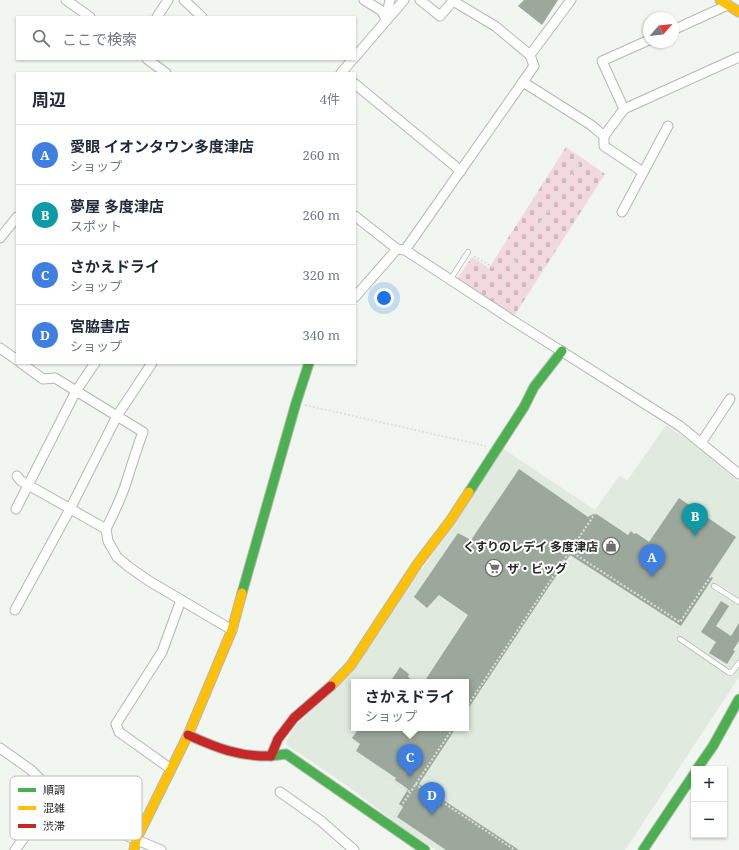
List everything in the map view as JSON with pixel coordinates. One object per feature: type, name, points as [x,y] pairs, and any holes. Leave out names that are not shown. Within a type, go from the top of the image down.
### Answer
[{"type":"street","points":[[66,0],[89,16]]},
{"type":"street","points":[[158,16],[168,0]]},
{"type":"street","points":[[184,0],[201,16]]},
{"type":"street","points":[[364,0],[382,11],[386,20]]},
{"type":"street","points":[[386,20],[390,0]]},
{"type":"street","points":[[356,56],[404,0]]},
{"type":"street","points":[[356,296],[401,249],[461,172],[534,66],[530,55],[495,26],[453,1],[440,16],[420,0]]},
{"type":"street","points":[[530,55],[571,0]]},
{"type":"street","points":[[720,0],[739,12]]},
{"type":"street","points":[[679,27],[728,5]]},
{"type":"street","points":[[624,109],[602,62],[643,43]]},
{"type":"street","points":[[643,172],[604,146],[604,136],[624,109],[739,57]]},
{"type":"street","points":[[148,60],[165,72]]},
{"type":"street","points":[[342,72],[352,60]]},
{"type":"street","points":[[523,82],[591,125],[604,136]]},
{"type":"street","points":[[356,85],[461,172]]},
{"type":"street","points":[[622,212],[668,126]]},
{"type":"street","points":[[356,217],[401,249],[680,426],[739,474]]},
{"type":"street","points":[[0,238],[16,218]]},
{"type":"street","points":[[0,348],[16,359]]},
{"type":"street","points":[[271,756],[278,739],[294,718],[332,686],[351,665],[418,563],[450,521],[524,407],[534,387],[562,351]]},
{"type":"street","points":[[22,364],[43,379],[55,378],[143,432],[127,480],[106,529],[108,541],[117,557],[128,567],[232,630]]},
{"type":"street","points":[[16,508],[76,391],[94,364]]},
{"type":"street","points":[[15,610],[70,509],[117,416],[151,364]]},
{"type":"street","points":[[142,828],[188,735],[232,630],[296,403],[309,364]]},
{"type":"street","points":[[701,443],[730,399]]},
{"type":"street","points":[[17,476],[21,481],[106,529]]},
{"type":"street","points":[[171,769],[119,732],[116,724],[162,652],[181,600]]},
{"type":"street","points":[[699,766],[713,746],[739,699]]},
{"type":"street","points":[[188,735],[229,753],[242,756],[271,756],[286,754],[425,850]]},
{"type":"street","points":[[0,748],[37,776]]},
{"type":"street","points":[[643,850],[691,778]]},
{"type":"street","points":[[280,792],[321,821],[354,850]]},
{"type":"street","points":[[15,850],[22,840]]},
{"type":"street","points":[[134,850],[136,840],[162,850]]},
{"type":"lane","points":[[450,280],[468,252]]},
{"type":"lane","points":[[714,586],[739,602]]},
{"type":"lane","points":[[680,639],[728,672],[732,673],[739,663]]},
{"type":"path","points":[[468,252],[506,275],[579,164]]},
{"type":"path","points":[[296,403],[497,448]]},
{"type":"path","points":[[469,703],[596,512]]},
{"type":"path","points":[[570,551],[680,622],[713,573]]},
{"type":"path","points":[[389,824],[451,731]]},
{"type":"path","points":[[384,780],[389,778],[410,792]]},
{"type":"path","points":[[415,784],[515,850]]},
{"type":"shaded area","points":[[666,425],[689,440],[739,482],[739,677],[625,850],[436,850],[397,824],[349,787],[287,745],[286,741],[297,724],[326,698],[427,562],[455,523],[502,448],[595,510],[620,475],[627,481]]},
{"type":"green space","points":[[566,147],[605,174],[514,316],[457,279],[472,257],[489,268]]},
{"type":"building","points":[[524,0],[558,0],[542,25],[518,6]]},
{"type":"building","points":[[519,469],[588,517],[595,513],[628,535],[631,531],[649,542],[679,498],[736,537],[710,576],[713,578],[681,626],[570,555],[469,707],[469,679],[426,679],[468,615],[439,595],[427,608],[414,597],[458,533],[471,540]]},
{"type":"building","points":[[721,601],[729,606],[716,626],[731,636],[739,623],[739,641],[727,664],[709,653],[716,642],[701,632]]},
{"type":"building","points":[[400,667],[409,674],[408,677],[411,679],[392,679]]},
{"type":"building","points":[[357,731],[454,731],[419,784],[519,850],[446,850],[397,817],[403,807],[399,804],[408,789],[395,780],[396,778],[356,751],[360,744],[352,738]]},
{"type":"traffic: fast","points":[[469,492],[524,407],[534,387],[562,351]]},
{"type":"traffic: fast","points":[[242,593],[296,403],[309,364]]},
{"type":"traffic: fast","points":[[699,766],[713,746],[739,699]]},
{"type":"traffic: fast","points":[[271,756],[286,754],[425,850]]},
{"type":"traffic: fast","points":[[643,850],[691,778]]},
{"type":"traffic: slow","points":[[720,0],[739,12]]},
{"type":"traffic: slow","points":[[331,686],[351,665],[418,563],[450,521],[469,492]]},
{"type":"traffic: slow","points":[[142,828],[188,735],[232,630],[242,593]]},
{"type":"traffic: slow","points":[[134,850],[136,840]]},
{"type":"traffic: jam","points":[[188,735],[228,751],[249,755],[271,756],[278,739],[294,718],[331,686]]},
{"type":"place","name":"夢屋 多度津店","points":[[695,536]]},
{"type":"place","name":"くすりのレデイ 多度津店","points":[[611,546]]},
{"type":"place","name":"ザ・ビッグ","points":[[494,568]]},
{"type":"place","name":"愛眼 イオンタウン多度津店","points":[[652,577]]},
{"type":"place","name":"さかえドライ","points":[[410,777]]},
{"type":"place","name":"宮脇書店","points":[[432,815]]}]
